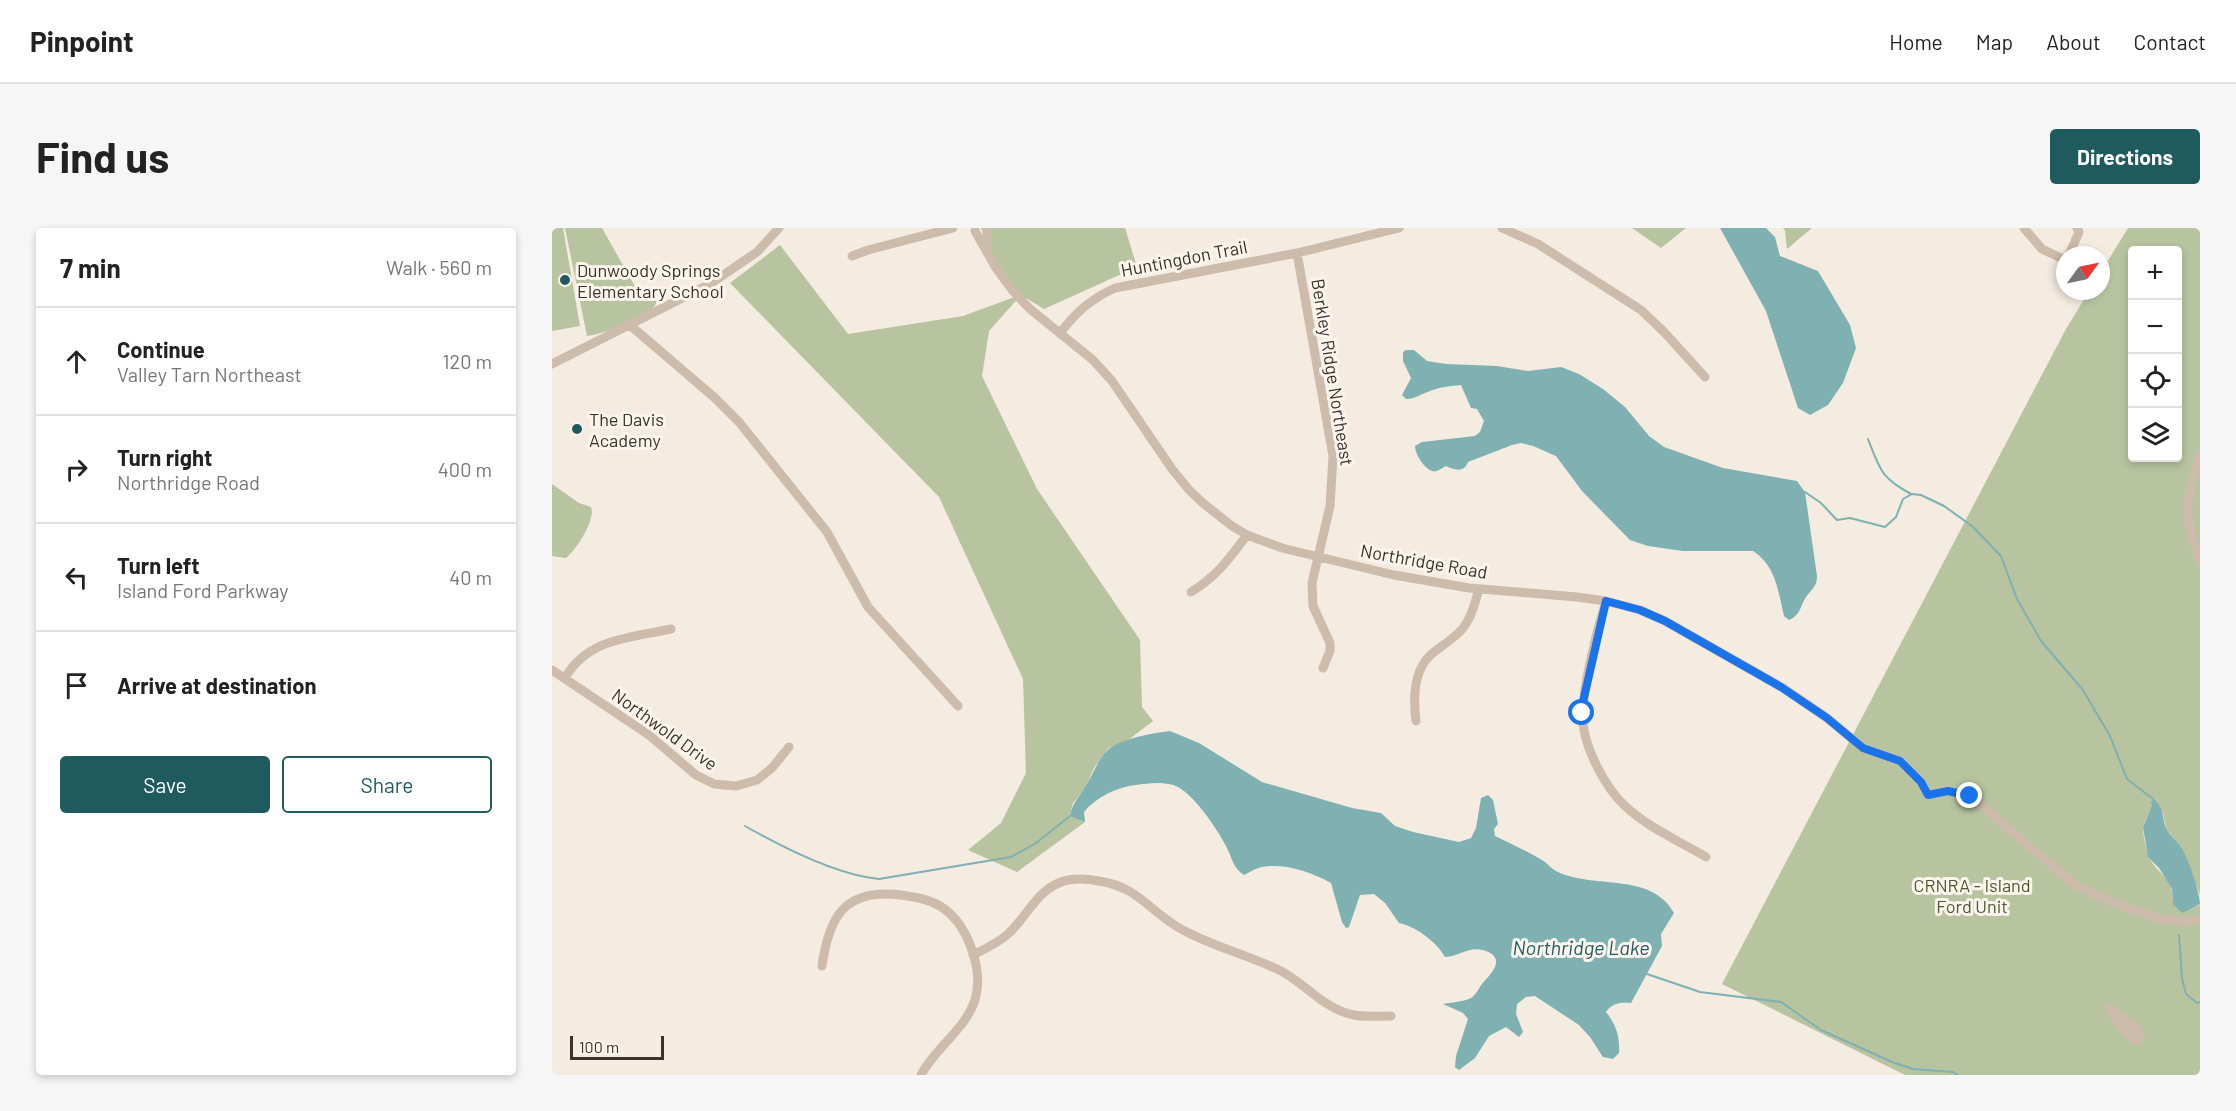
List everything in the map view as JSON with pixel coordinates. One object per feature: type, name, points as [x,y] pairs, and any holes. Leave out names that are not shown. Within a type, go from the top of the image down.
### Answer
[{"type":"street","points":[[552,364],[631,326],[722,276],[757,252],[779,228]]},
{"type":"street","points":[[852,256],[953,228]]},
{"type":"street","name":"Northridge Road","points":[[972,229],[987,228],[988,251]]},
{"type":"street","name":"Huntingdon Trail","points":[[1060,332],[1084,305],[1115,288],[1297,253],[1399,228]]},
{"type":"street","points":[[1502,228],[1538,244],[1641,310],[1705,377]]},
{"type":"street","points":[[2024,228],[2042,249],[2056,256]]},
{"type":"street","points":[[2073,246],[2079,232],[2077,228]]},
{"type":"street","name":"Northridge Road","points":[[972,229],[1013,291],[1030,309],[1093,360],[1112,381],[1172,469],[1190,491],[1217,516],[1247,535],[1282,549],[1394,575],[1479,589],[1606,601],[1640,610],[1665,621],[1781,687],[1827,718],[1863,748],[1900,761],[1921,782],[1928,795],[1948,791],[1970,796],[2075,885],[2121,906],[2162,920],[2185,922],[2200,919]]},
{"type":"street","name":"Berkley Ridge Northeast","points":[[1297,253],[1333,456],[1330,506],[1312,583],[1311,597],[1316,614],[1330,643],[1330,651],[1323,668]]},
{"type":"street","points":[[631,326],[715,398],[739,422],[827,532],[868,607],[958,706]]},
{"type":"street","points":[[2200,454],[2187,508],[2190,534],[2200,561]]},
{"type":"street","points":[[1191,592],[1221,570],[1247,535]]},
{"type":"street","points":[[1416,721],[1414,694],[1421,668],[1432,653],[1453,639],[1464,627],[1472,613],[1479,589]]},
{"type":"street","points":[[1606,601],[1583,702],[1583,724],[1588,746],[1606,782],[1624,805],[1660,831],[1706,857]]},
{"type":"street","points":[[565,678],[578,660],[596,647],[671,629]]},
{"type":"street","name":"Northwold Drive","points":[[552,670],[649,735],[696,775],[714,784],[736,786],[757,780],[772,768],[789,747]]},
{"type":"street","points":[[973,955],[994,945],[1007,935],[1035,900],[1048,888],[1069,880],[1090,879],[1127,888],[1175,926],[1198,938],[1283,972],[1338,1011],[1359,1016],[1391,1016]]},
{"type":"street","points":[[822,966],[828,934],[840,913],[856,899],[881,893],[920,898],[943,908],[960,925],[973,955],[977,986],[970,1012],[921,1075]]},
{"type":"green space","name":"Dunwoody Springs Elementary School","points":[[552,228],[563,228],[580,326],[552,331]]},
{"type":"green space","points":[[565,228],[602,228],[637,290],[657,294],[656,304],[651,310],[624,325],[587,336]]},
{"type":"green space","points":[[981,228],[1125,228],[1137,267],[1044,309],[1021,295],[989,331],[982,376],[1037,489],[1140,640],[1142,707],[1153,721],[1127,741],[1109,748],[1094,768],[1085,788],[1073,803],[1070,815],[1085,822],[1017,872],[968,850],[1001,823],[1026,773],[1023,679],[939,497],[730,283],[780,245],[848,334],[963,316],[1020,295],[992,255]]},
{"type":"green space","points":[[1632,228],[1686,228],[1661,248]]},
{"type":"green space","points":[[1783,228],[1812,228],[1787,249]]},
{"type":"green space","name":"CRNRA - Island Ford Unit","points":[[2128,228],[2200,228],[2200,895],[2184,854],[2166,828],[2163,813],[2153,806],[2143,828],[2149,856],[2171,887],[2172,899],[2198,906],[2200,904],[2200,1075],[1905,1075],[1722,984],[2066,329],[2084,300],[2110,300],[2110,257]]},
{"type":"green space","points":[[552,484],[579,503],[591,507],[592,513],[588,527],[580,542],[566,558],[552,556]]},
{"type":"water","points":[[1720,228],[1766,228],[1775,237],[1780,256],[1818,271],[1850,325],[1856,348],[1843,383],[1828,405],[1810,415],[1798,408],[1766,311]]},
{"type":"water","points":[[1414,350],[1427,361],[1446,364],[1497,366],[1528,371],[1561,367],[1579,374],[1603,389],[1625,407],[1649,436],[1664,447],[1723,468],[1797,481],[1805,492],[1817,576],[1815,585],[1798,613],[1789,620],[1784,616],[1775,580],[1767,564],[1753,551],[1683,551],[1648,546],[1630,540],[1582,491],[1556,456],[1533,446],[1521,443],[1512,445],[1468,462],[1461,469],[1446,466],[1432,471],[1426,467],[1420,460],[1415,446],[1422,442],[1475,436],[1480,432],[1484,421],[1477,409],[1471,408],[1461,385],[1449,386],[1406,399],[1402,395],[1411,378],[1403,361],[1403,352]]},
{"type":"water","name":"Northridge Lake","points":[[1170,731],[1199,743],[1262,782],[1352,808],[1381,813],[1395,826],[1459,842],[1471,838],[1476,828],[1481,798],[1488,795],[1493,800],[1498,824],[1494,829],[1495,836],[1539,858],[1556,871],[1571,877],[1636,886],[1651,891],[1664,900],[1674,913],[1661,934],[1662,946],[1631,1003],[1617,1004],[1606,1012],[1617,1031],[1619,1053],[1613,1059],[1603,1057],[1579,1025],[1535,996],[1526,997],[1517,1004],[1516,1014],[1523,1032],[1519,1037],[1506,1027],[1489,1036],[1475,1058],[1459,1070],[1455,1067],[1456,1056],[1468,1019],[1463,1013],[1443,1004],[1466,1000],[1474,996],[1495,967],[1495,958],[1492,954],[1474,949],[1445,957],[1425,936],[1412,927],[1399,923],[1385,903],[1374,894],[1360,895],[1349,927],[1346,928],[1342,922],[1331,883],[1306,872],[1289,867],[1271,866],[1258,868],[1244,875],[1235,867],[1223,841],[1206,814],[1192,798],[1173,785],[1152,783],[1122,788],[1101,797],[1089,807],[1084,812],[1085,822],[1070,816],[1074,803],[1107,751],[1128,740]]},
{"type":"water","points":[[2153,799],[2161,808],[2168,831],[2184,852],[2198,892],[2200,904],[2182,913],[2173,904],[2172,889],[2159,868],[2148,857],[2143,827]]},
{"type":"waterway","points":[[1868,439],[1887,478],[1911,494]]},
{"type":"waterway","points":[[1805,492],[1821,503],[1837,520],[1850,518],[1885,527],[1896,517],[1903,499],[1912,494],[1921,495],[1944,506],[1972,526],[2001,556],[2017,599],[2041,641],[2083,690],[2110,736],[2127,779],[2153,799]]},
{"type":"waterway","points":[[745,826],[792,851],[827,866],[879,879],[1011,857],[1036,843],[1070,816]]},
{"type":"waterway","points":[[2179,935],[2182,979],[2186,994],[2197,1003],[2200,1002]]},
{"type":"waterway","points":[[1647,974],[1700,992],[1781,1002],[1821,1030],[1892,1062],[1913,1069],[1953,1072],[1958,1075]]},
{"type":"place","name":"Dunwoody Springs Elementary School","points":[[565,280]]},
{"type":"place","name":"The Davis Academy","points":[[577,429]]},
{"type":"route","points":[[1582,713],[1606,601],[1640,610],[1665,621],[1781,687],[1827,718],[1863,748],[1900,761],[1921,782],[1928,795],[1948,791],[1970,796]]}]
